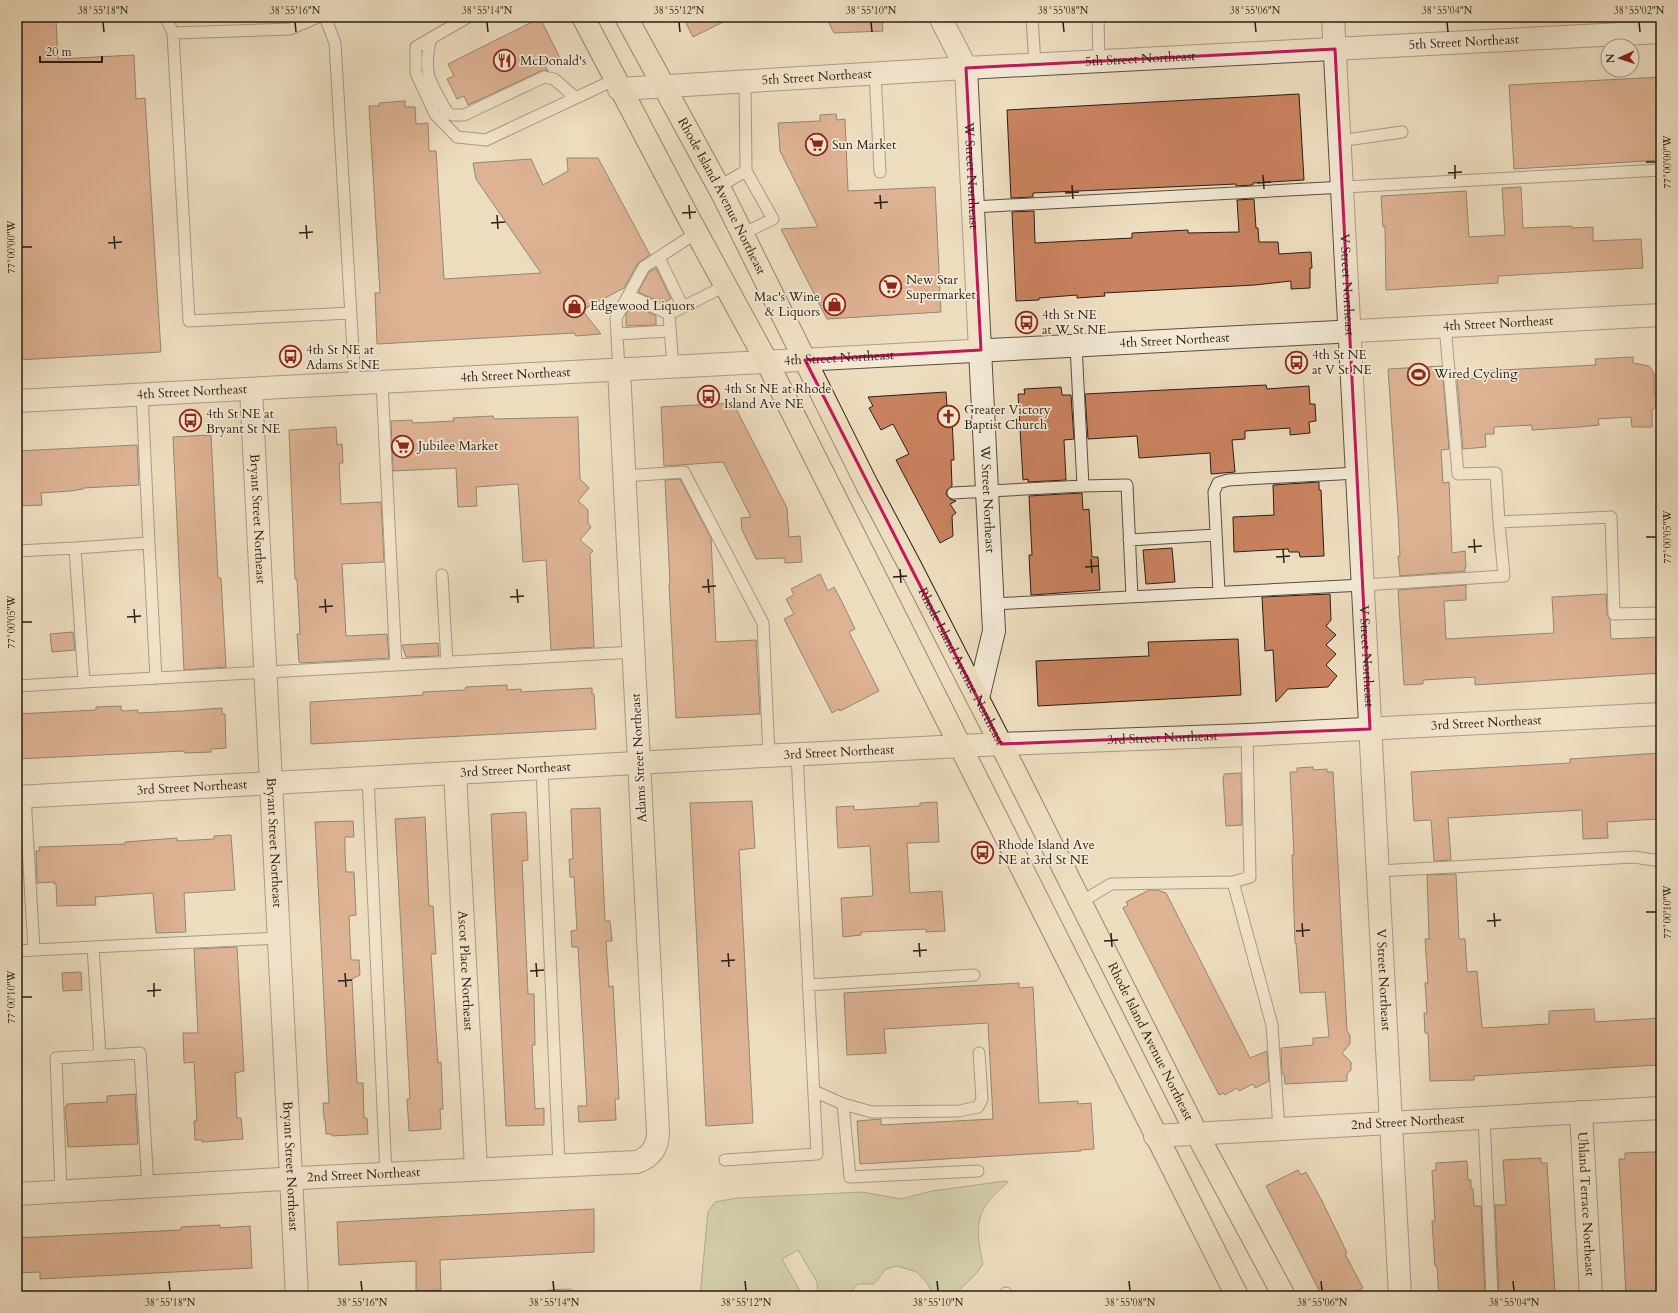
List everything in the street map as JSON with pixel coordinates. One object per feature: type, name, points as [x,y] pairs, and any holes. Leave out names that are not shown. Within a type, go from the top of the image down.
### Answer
[{"type":"main road","points":[[583,17],[696,233],[767,362],[1236,1296]]},
{"type":"main road","name":"Rhode Island Avenue Northeast","points":[[626,17],[718,187],[867,486],[914,573],[1002,744],[1198,1134],[1284,1296]]},
{"type":"street","name":"W Street Northeast","points":[[940,17],[966,68],[994,631],[978,698]]},
{"type":"street","name":"V Street Northeast","points":[[1333,17],[1400,1296]]},
{"type":"street","name":"5th Street Northeast","points":[[617,84],[662,86],[1035,64],[1335,50],[1661,32]]},
{"type":"street","name":"4th Street Northeast","points":[[17,401],[1661,315]]},
{"type":"street","name":"Adams Street Northeast","points":[[619,370],[658,1132],[656,1146]]},
{"type":"street","name":"Bryant Street Northeast","points":[[251,389],[297,1296]]},
{"type":"street","name":"3rd Street Northeast","points":[[21,797],[270,782],[961,746],[1248,735],[1661,714]]},
{"type":"street","name":"Ascot Place Northeast","points":[[455,772],[476,1169]]},
{"type":"street","name":"2nd Street Northeast","points":[[1155,1136],[1661,1108]]},
{"type":"street","name":"Uhland Terrace Northeast","points":[[1581,1112],[1590,1296]]},
{"type":"street","name":"2nd Street Northeast","points":[[17,1194],[476,1169],[637,1162],[648,1156],[656,1146]]},
{"type":"lane","points":[[166,17],[173,33],[189,322],[350,313]]},
{"type":"lane","points":[[173,33],[290,29],[318,17]]},
{"type":"lane","points":[[325,17],[335,43],[355,384]]},
{"type":"lane","points":[[468,17],[416,47],[416,73],[436,114],[457,137],[486,140],[576,98],[617,84]]},
{"type":"lane","points":[[1032,17],[1035,64]]},
{"type":"lane","points":[[1098,17],[1099,61]]},
{"type":"lane","points":[[432,38],[426,66],[431,82],[448,112],[452,115],[464,115],[544,77],[554,79],[576,98]]},
{"type":"lane","points":[[875,74],[880,172]]},
{"type":"lane","points":[[742,234],[773,219],[746,171],[745,81]]},
{"type":"lane","points":[[1339,140],[1402,132]]},
{"type":"lane","points":[[973,207],[1661,170]]},
{"type":"lane","points":[[718,187],[746,171]]},
{"type":"lane","points":[[619,370],[616,318],[630,296],[644,267],[696,233]]},
{"type":"lane","points":[[659,258],[683,307]]},
{"type":"lane","points":[[669,314],[725,286]]},
{"type":"lane","points":[[630,296],[669,314]]},
{"type":"lane","points":[[669,314],[669,331],[673,367]]},
{"type":"lane","points":[[992,604],[1363,585],[1504,576],[1496,472],[1458,474],[1446,326]]},
{"type":"lane","points":[[617,334],[669,331]]},
{"type":"lane","points":[[1076,346],[1083,486]]},
{"type":"lane","points":[[382,382],[396,666]]},
{"type":"lane","points":[[142,395],[156,679]]},
{"type":"lane","points":[[624,476],[684,472],[762,623],[770,756]]},
{"type":"lane","points":[[1219,592],[1214,492],[1218,483],[1228,480],[1357,473]]},
{"type":"lane","points":[[953,493],[1127,485],[1132,597]]},
{"type":"lane","points":[[1499,522],[1611,517],[1614,614],[1661,613]]},
{"type":"lane","points":[[1129,540],[1216,535]]},
{"type":"lane","points":[[17,551],[149,543]]},
{"type":"lane","points":[[75,548],[84,682]]},
{"type":"lane","points":[[442,575],[447,662]]},
{"type":"lane","points":[[17,686],[634,652]]},
{"type":"lane","points":[[1081,902],[1112,884],[1233,882],[1250,877],[1248,735]]},
{"type":"lane","points":[[725,1160],[817,1154],[797,755]]},
{"type":"lane","points":[[542,768],[559,1166]]},
{"type":"lane","points":[[368,777],[386,1174]]},
{"type":"lane","points":[[21,797],[34,950]]},
{"type":"lane","points":[[1378,871],[1634,857],[1661,861]]},
{"type":"lane","points":[[1233,882],[1272,1024],[1279,1130]]},
{"type":"lane","points":[[17,951],[279,938]]},
{"type":"lane","points":[[93,947],[100,1055]]},
{"type":"lane","points":[[808,985],[974,975]]},
{"type":"lane","points":[[61,1191],[56,1058],[140,1053],[148,1187]]},
{"type":"lane","points":[[814,1092],[843,1104],[872,1112],[959,1111],[978,1107],[982,1099],[979,1053]]},
{"type":"lane","points":[[843,1104],[850,1177],[978,1171]]},
{"type":"lane","points":[[1484,1117],[1492,1296]]},
{"type":"lane","points":[[550,1296],[569,1295]]},
{"type":"highlighted area","points":[[1335,49],[1370,729],[1001,744],[805,360],[981,350],[966,68]]},
{"type":"green space","points":[[1005,1181],[1008,1182],[990,1199],[983,1209],[980,1217],[978,1233],[983,1264],[975,1275],[953,1296],[934,1296],[927,1283],[917,1272],[897,1266],[886,1269],[874,1284],[858,1284],[847,1296],[818,1296],[817,1282],[798,1250],[782,1259],[803,1296],[700,1296],[708,1212],[715,1202],[737,1198],[862,1192],[901,1199],[932,1191]]},
{"type":"building","points":[[17,17],[53,17],[54,21],[56,21],[58,59],[134,55],[136,99],[145,98],[161,352],[17,360]]},
{"type":"building","points":[[683,17],[733,17],[693,37]]},
{"type":"building","points":[[826,17],[882,17],[883,31],[834,33]]},
{"type":"building","name":"McDonald's","points":[[540,18],[560,58],[545,66],[548,71],[541,71],[468,105],[464,96],[457,99],[447,79],[454,76],[448,64]]},
{"type":"building","points":[[1661,77],[1661,160],[1514,169],[1509,85]]},
{"type":"building","points":[[1299,94],[1304,180],[1253,183],[1253,185],[1236,186],[1236,184],[1033,193],[1033,197],[1011,198],[1007,110]]},
{"type":"building","points":[[405,101],[405,107],[415,107],[416,124],[428,123],[429,151],[436,151],[444,279],[541,273],[476,179],[473,163],[531,159],[543,185],[568,171],[567,158],[598,158],[650,255],[638,263],[624,288],[582,310],[601,334],[576,336],[574,333],[377,344],[375,293],[380,293],[369,106],[379,106],[379,103]]},
{"type":"building","points":[[836,114],[837,120],[845,119],[848,191],[935,187],[941,312],[827,319],[781,229],[818,227],[780,151],[778,123],[820,121],[820,115]]},
{"type":"building","points":[[1521,187],[1523,228],[1572,226],[1572,228],[1593,227],[1593,241],[1641,239],[1643,268],[1498,276],[1498,283],[1386,290],[1385,226],[1383,227],[1381,196],[1466,191],[1469,237],[1505,235],[1502,188]]},
{"type":"building","points":[[1254,199],[1256,228],[1258,228],[1259,242],[1278,242],[1279,254],[1311,252],[1312,268],[1310,268],[1310,288],[1291,289],[1291,281],[1255,285],[1104,293],[1105,296],[1077,298],[1077,295],[1039,298],[1039,300],[1016,301],[1012,212],[1034,211],[1035,243],[1132,238],[1132,233],[1188,230],[1188,233],[1239,232],[1237,200]]},
{"type":"building","points":[[656,268],[671,299],[662,303],[638,292],[649,272]]},
{"type":"building","points":[[631,304],[656,316],[656,325],[626,326],[626,314]]},
{"type":"building","points":[[1633,357],[1633,363],[1649,366],[1654,373],[1654,393],[1658,398],[1658,405],[1652,410],[1652,427],[1632,427],[1631,417],[1598,419],[1599,425],[1579,427],[1532,430],[1532,425],[1494,427],[1494,434],[1485,434],[1486,447],[1463,449],[1457,379],[1482,378],[1482,371],[1596,365],[1595,359]]},
{"type":"building","points":[[1442,366],[1449,449],[1441,450],[1443,483],[1449,482],[1452,553],[1465,551],[1466,567],[1465,571],[1400,576],[1398,556],[1400,556],[1398,516],[1388,369]]},
{"type":"building","points":[[1266,385],[1267,389],[1309,386],[1310,404],[1315,404],[1316,421],[1309,422],[1310,433],[1290,435],[1290,428],[1245,431],[1245,439],[1232,440],[1235,472],[1211,474],[1210,453],[1139,458],[1137,436],[1088,439],[1085,394]]},
{"type":"building","points":[[1061,387],[1062,395],[1071,395],[1074,439],[1064,440],[1066,480],[1028,482],[1028,479],[1023,480],[1018,394],[1025,394],[1024,389]]},
{"type":"building","points":[[946,392],[948,420],[952,419],[954,460],[951,460],[952,486],[947,490],[946,494],[950,499],[956,501],[950,504],[956,513],[952,516],[953,536],[940,543],[896,460],[909,454],[893,424],[881,430],[869,408],[873,406],[868,397]]},
{"type":"building","points":[[733,403],[787,508],[789,537],[800,536],[802,562],[785,563],[785,558],[756,559],[742,530],[741,518],[751,517],[723,462],[664,466],[661,407]]},
{"type":"building","points":[[493,416],[494,419],[578,417],[580,479],[589,488],[578,501],[588,510],[588,523],[591,527],[580,540],[593,551],[590,554],[594,647],[551,650],[546,560],[523,562],[518,484],[476,487],[477,506],[458,507],[456,468],[393,471],[391,421],[412,420],[413,423],[454,421],[453,418]]},
{"type":"building","points":[[336,427],[337,445],[342,444],[343,463],[339,463],[341,504],[381,502],[384,562],[342,564],[346,636],[387,634],[389,658],[302,663],[299,662],[297,634],[300,634],[297,579],[295,579],[289,430]]},
{"type":"building","points":[[211,435],[218,578],[221,578],[226,667],[184,670],[173,437]]},
{"type":"building","points":[[137,445],[139,485],[83,488],[70,491],[41,493],[42,505],[17,506],[17,451]]},
{"type":"building","points":[[680,479],[711,538],[716,642],[756,640],[760,714],[676,718],[665,480]]},
{"type":"building","points":[[1319,482],[1319,490],[1321,490],[1324,556],[1300,557],[1299,552],[1289,552],[1288,549],[1234,552],[1233,517],[1274,515],[1273,485]]},
{"type":"building","points":[[1082,493],[1083,510],[1089,509],[1092,557],[1098,557],[1100,590],[1031,595],[1029,555],[1032,555],[1029,496]]},
{"type":"building","points":[[1172,548],[1175,582],[1146,584],[1143,550]]},
{"type":"building","points":[[820,574],[828,591],[834,587],[842,602],[855,629],[849,632],[879,691],[840,711],[839,709],[832,713],[784,619],[794,614],[786,599],[794,595],[791,589]]},
{"type":"building","points":[[1466,585],[1466,600],[1444,601],[1446,639],[1554,633],[1552,597],[1606,594],[1607,614],[1610,620],[1611,639],[1660,637],[1661,673],[1475,685],[1475,677],[1423,680],[1423,684],[1404,685],[1398,590]]},
{"type":"building","points":[[1330,594],[1331,620],[1326,626],[1336,635],[1326,645],[1336,654],[1326,665],[1337,676],[1328,687],[1288,689],[1276,702],[1273,650],[1265,651],[1262,597]]},
{"type":"building","points":[[73,632],[75,650],[52,652],[50,634]]},
{"type":"building","points":[[1238,639],[1241,695],[1038,706],[1036,661],[1149,656],[1148,642]]},
{"type":"building","points":[[438,643],[439,656],[406,657],[402,645]]},
{"type":"building","points":[[507,685],[507,690],[521,689],[521,692],[592,688],[592,694],[594,694],[596,729],[311,744],[310,702],[423,695],[423,692],[465,690],[466,687]]},
{"type":"building","points":[[121,706],[121,710],[138,710],[138,713],[222,708],[222,714],[225,714],[226,748],[211,749],[211,752],[185,753],[184,751],[17,759],[17,714],[96,710],[96,707]]},
{"type":"building","points":[[1661,753],[1661,786],[1656,786],[1658,819],[1607,822],[1608,838],[1583,839],[1582,810],[1448,818],[1451,860],[1434,861],[1431,820],[1414,821],[1411,772],[1570,763],[1570,759]]},
{"type":"building","points":[[1313,767],[1313,770],[1327,769],[1327,772],[1333,772],[1347,1031],[1350,1035],[1350,1044],[1342,1053],[1351,1062],[1351,1070],[1347,1074],[1347,1081],[1285,1084],[1284,1074],[1282,1074],[1281,1048],[1313,1045],[1313,1038],[1329,1037],[1325,992],[1300,993],[1295,943],[1292,855],[1294,855],[1290,772],[1297,772],[1297,768]]},
{"type":"building","points":[[1241,773],[1242,825],[1226,826],[1223,777],[1224,774]]},
{"type":"building","points":[[752,801],[755,848],[739,850],[753,1123],[706,1126],[690,803]]},
{"type":"building","points":[[937,802],[939,842],[907,843],[910,893],[942,891],[945,931],[926,932],[926,929],[861,932],[861,935],[843,937],[841,898],[873,896],[870,846],[838,848],[836,807],[854,806],[854,810],[920,806],[920,803]]},
{"type":"building","points":[[600,808],[605,921],[610,921],[612,941],[606,941],[609,987],[613,986],[619,1099],[615,1099],[616,1120],[579,1122],[578,1106],[587,1106],[578,947],[572,947],[571,931],[577,930],[574,877],[570,877],[569,859],[573,859],[571,809]]},
{"type":"building","points":[[526,812],[528,860],[522,861],[528,994],[534,994],[535,1045],[532,1045],[535,1109],[544,1108],[544,1125],[506,1126],[491,814]]},
{"type":"building","points":[[425,817],[429,906],[433,906],[436,954],[431,954],[438,1063],[441,1062],[443,1109],[440,1109],[441,1129],[409,1131],[407,1099],[410,1099],[395,819]]},
{"type":"building","points":[[353,821],[354,837],[345,837],[345,854],[346,872],[354,872],[356,915],[349,916],[351,960],[359,960],[360,975],[352,979],[357,1083],[363,1083],[364,1118],[367,1118],[368,1134],[332,1136],[332,1134],[326,1134],[323,1103],[329,1103],[315,822]]},
{"type":"building","points":[[231,835],[235,890],[184,893],[186,932],[156,933],[153,893],[95,897],[96,905],[57,906],[56,884],[54,884],[54,882],[37,883],[36,851],[40,851],[39,847],[125,844],[125,842],[177,838],[177,841],[214,839],[214,836]]},
{"type":"building","points":[[1456,874],[1459,939],[1465,939],[1467,972],[1477,971],[1482,1028],[1549,1024],[1549,1011],[1594,1009],[1595,1022],[1661,1018],[1661,1058],[1657,1058],[1657,1065],[1474,1076],[1474,1080],[1430,1081],[1428,1033],[1425,1033],[1424,1013],[1427,1013],[1425,983],[1428,983],[1425,939],[1429,939],[1427,875]]},
{"type":"building","points":[[1149,890],[1157,890],[1166,893],[1250,1058],[1267,1051],[1269,1081],[1255,1088],[1253,1084],[1239,1091],[1237,1088],[1225,1095],[1224,1093],[1219,1095],[1123,908],[1128,905],[1126,902]]},
{"type":"building","points":[[237,947],[244,1071],[235,1073],[237,1118],[241,1118],[243,1139],[202,1142],[202,1140],[195,1140],[194,1121],[197,1121],[194,1062],[184,1063],[183,1033],[198,1033],[194,949]]},
{"type":"building","points":[[81,972],[82,990],[63,991],[62,973]]},
{"type":"building","points":[[1019,983],[1019,988],[1033,987],[1039,1103],[1078,1101],[1078,1104],[1091,1103],[1094,1149],[860,1164],[857,1121],[881,1119],[881,1125],[993,1119],[988,1023],[884,1029],[886,1053],[847,1055],[844,993]]},
{"type":"building","points":[[135,1094],[138,1144],[68,1147],[65,1107],[67,1107],[67,1104],[107,1102],[107,1096]]},
{"type":"building","points":[[1661,1152],[1661,1296],[1626,1296],[1619,1159],[1625,1159],[1625,1153]]},
{"type":"building","points":[[1541,1158],[1541,1163],[1547,1163],[1555,1295],[1499,1296],[1495,1205],[1506,1205],[1503,1160]]},
{"type":"building","points":[[1467,1161],[1468,1180],[1471,1180],[1474,1206],[1481,1206],[1485,1296],[1439,1296],[1432,1221],[1435,1221],[1432,1171],[1436,1170],[1436,1163]]},
{"type":"building","points":[[1298,1170],[1301,1175],[1306,1172],[1322,1201],[1347,1253],[1345,1254],[1363,1288],[1347,1296],[1322,1296],[1266,1186]]},
{"type":"building","points":[[594,1209],[594,1252],[440,1260],[441,1290],[416,1291],[416,1261],[339,1265],[337,1222]]},
{"type":"building","points":[[220,1225],[220,1228],[250,1226],[252,1268],[40,1279],[40,1272],[17,1273],[17,1238],[181,1230],[181,1227]]},
{"type":"place","name":"McDonald's","points":[[504,61]]},
{"type":"place","name":"Sun Market","points":[[817,145]]},
{"type":"place","name":"New Star Supermarket","points":[[891,287]]},
{"type":"place","name":"Mac's Wine & Liquors","points":[[835,304]]},
{"type":"place","name":"Edgewood Liquors","points":[[574,306]]},
{"type":"place","name":"4th St NE at W St NE","points":[[1027,322]]},
{"type":"place","name":"4th St NE at Adams St NE","points":[[291,357]]},
{"type":"place","name":"4th St NE at V St NE","points":[[1296,362]]},
{"type":"place","name":"Wired Cycling","points":[[1419,374]]},
{"type":"place","name":"4th St NE at Rhode Island Ave NE","points":[[709,396]]},
{"type":"place","name":"Greater Victory Baptist Church","points":[[949,417]]},
{"type":"place","name":"4th St NE at Bryant St NE","points":[[190,421]]},
{"type":"place","name":"Jubilee Market","points":[[403,446]]},
{"type":"place","name":"Rhode Island Ave NE at 3rd St NE","points":[[983,852]]}]
